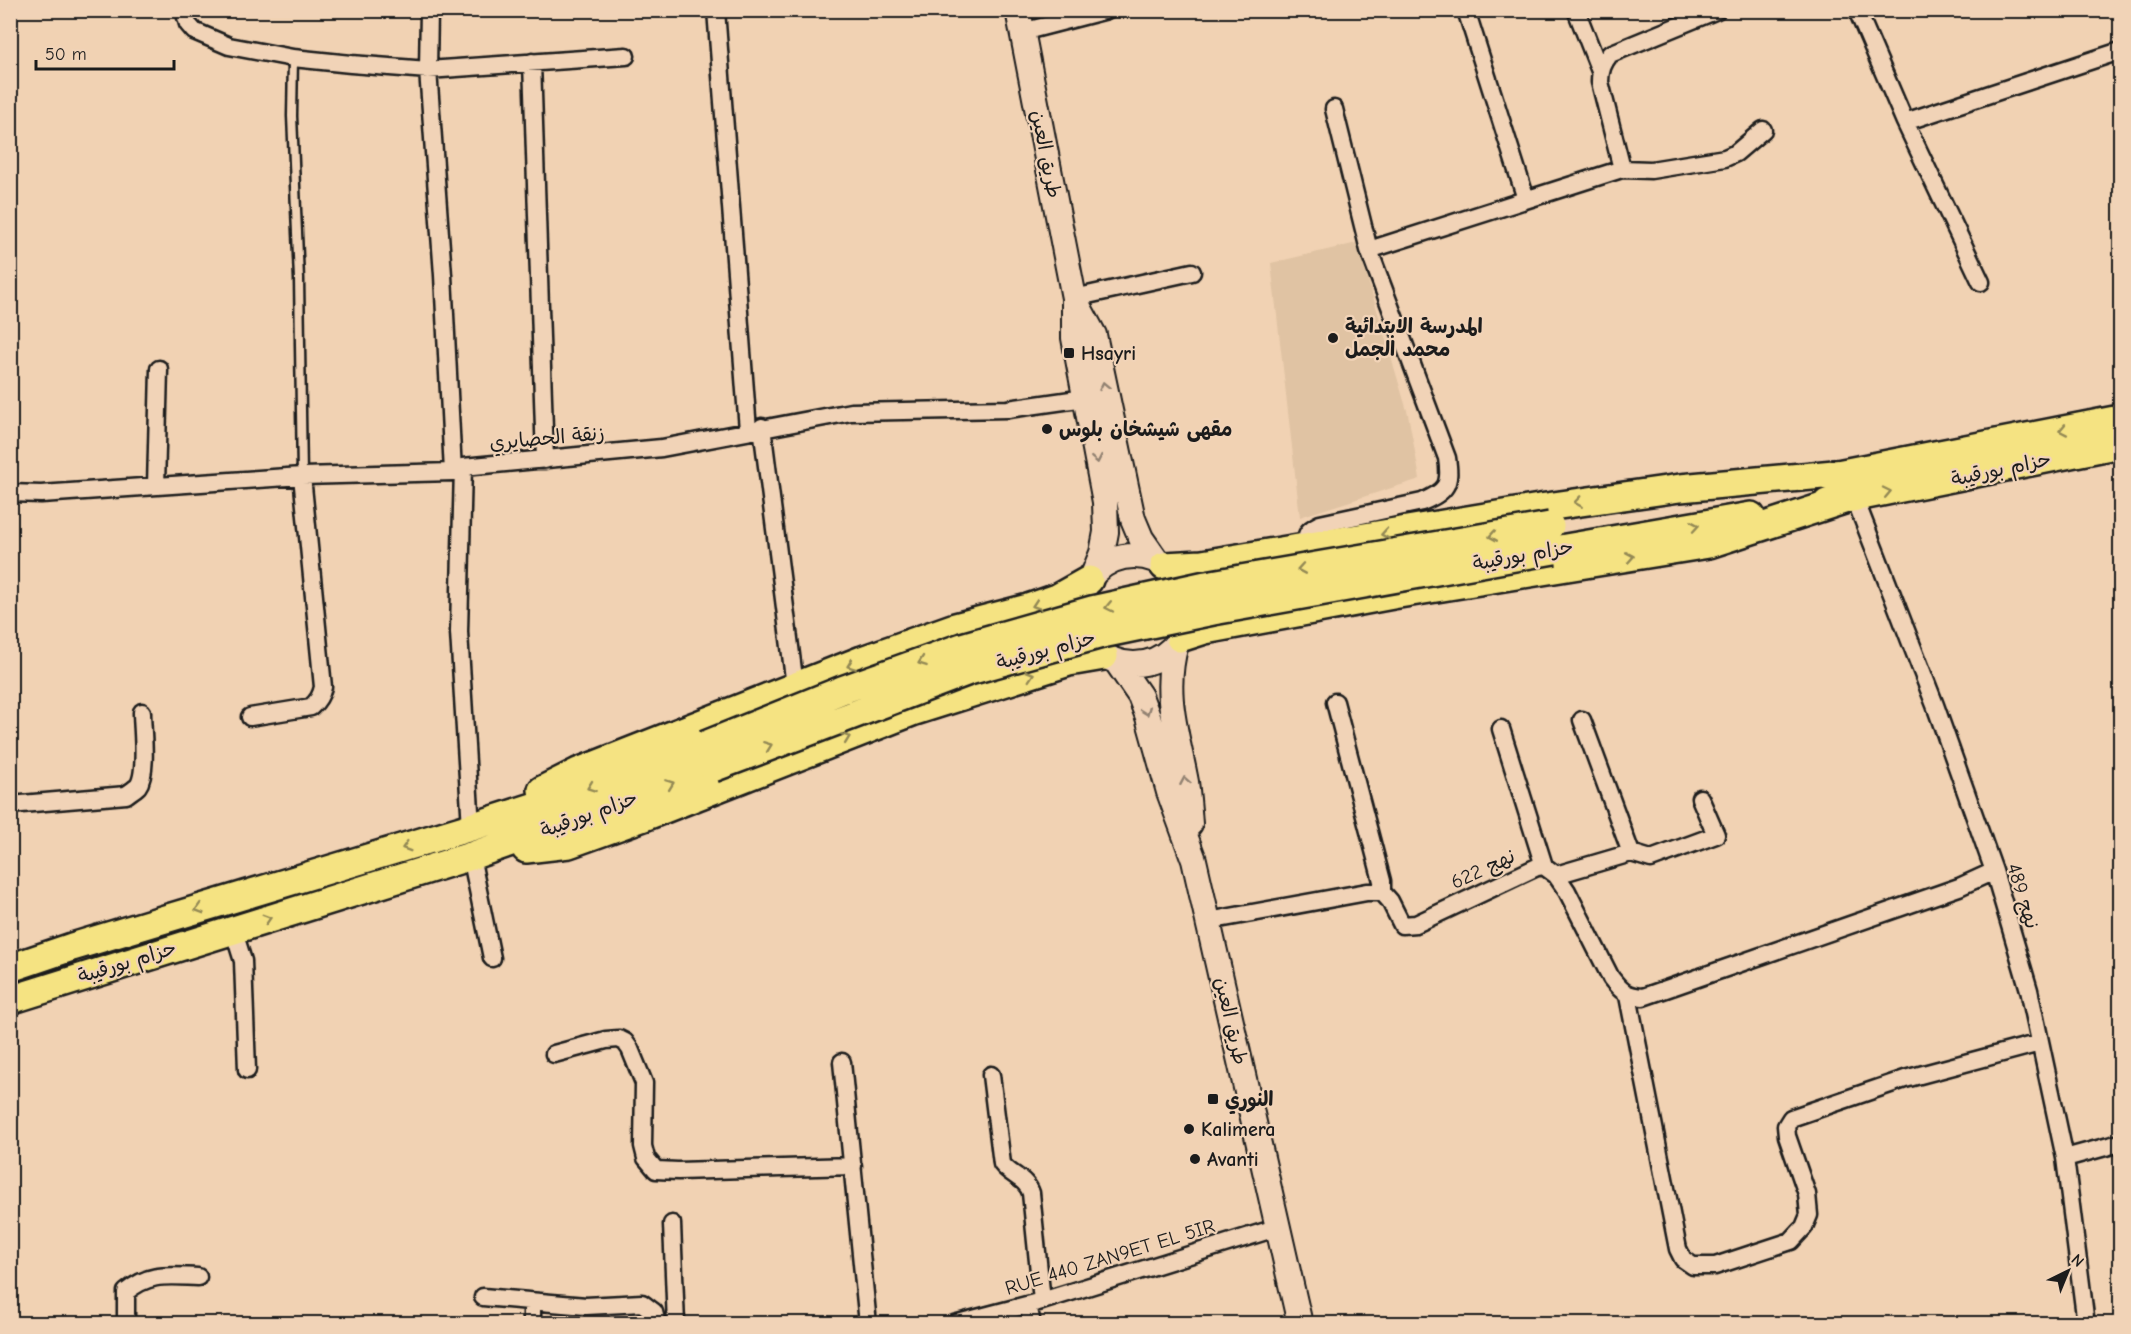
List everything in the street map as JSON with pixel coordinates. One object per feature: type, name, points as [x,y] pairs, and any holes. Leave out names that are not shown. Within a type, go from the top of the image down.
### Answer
[{"type":"highway","name":"حزام بورقيبة","points":[[10,968],[576,793],[709,756],[969,671],[1102,634],[1845,473],[2121,419]]},
{"type":"highway","name":"حزام بورقيبة","points":[[1552,538],[1849,500],[2121,444]]},
{"type":"highway","points":[[1161,563],[1202,564],[1546,507],[1680,488],[1845,473]]},
{"type":"highway","points":[[1178,641],[1206,630],[1393,596],[1708,544],[1849,500]]},
{"type":"highway","points":[[471,827],[578,772],[795,686],[955,627],[1057,598],[1091,577]]},
{"type":"highway","points":[[471,856],[569,843],[644,817],[912,712],[1070,662],[1110,658]]},
{"type":"highway","name":"حزام بورقيبة","points":[[10,1000],[471,856],[583,817],[709,756]]},
{"type":"main road","name":"طريق العين","points":[[1020,21],[1074,298],[1074,338],[1105,502],[1106,532],[1102,552],[1091,577]]},
{"type":"main road","name":"طريق العين","points":[[1074,298],[1094,335],[1133,519],[1142,538],[1161,563]]},
{"type":"main road","points":[[1140,556],[1161,563],[1182,584],[1188,601],[1188,618],[1178,641],[1158,659],[1140,664],[1121,663],[1110,658],[1090,643],[1082,626],[1079,607],[1083,589],[1091,577],[1107,562],[1123,557],[1140,556]]},
{"type":"main road","name":"طريق العين","points":[[1178,641],[1170,666],[1170,688],[1172,712],[1186,785],[1194,860],[1300,1323]]},
{"type":"main road","name":"طريق العين","points":[[1110,658],[1140,696],[1169,792],[1194,860]]},
{"type":"street","points":[[184,10],[188,24],[194,31],[206,38],[229,46],[293,58],[428,70],[626,56]]},
{"type":"street","points":[[429,10],[428,70],[458,469],[459,632],[471,827]]},
{"type":"street","points":[[716,10],[755,429],[795,686]]},
{"type":"street","points":[[1020,21],[1107,10]]},
{"type":"street","points":[[1466,10],[1527,199]]},
{"type":"street","points":[[1576,10],[1600,72],[1600,82],[1622,169]]},
{"type":"street","points":[[1600,72],[1610,54],[1717,10]]},
{"type":"street","points":[[1857,10],[1905,122],[1981,282]]},
{"type":"street","points":[[1905,122],[2121,51]]},
{"type":"street","points":[[532,62],[545,460]]},
{"type":"street","points":[[1306,547],[1305,536],[1309,529],[1320,524],[1422,502],[1437,496],[1448,483],[1449,474],[1447,458],[1369,250],[1334,109]]},
{"type":"street","points":[[1369,250],[1622,169],[1651,170],[1725,158],[1736,153],[1763,130]]},
{"type":"street","points":[[1074,298],[1192,272]]},
{"type":"street","points":[[156,486],[159,369]]},
{"type":"street","name":"زنقة الحصايري","points":[[10,493],[41,494],[302,476],[458,469],[662,448],[851,412],[1008,409],[1085,398]]},
{"type":"street","points":[[250,717],[311,707],[322,695],[302,476]]},
{"type":"street","name":"نهج 489","points":[[1849,500],[1935,705],[1994,872],[2029,990],[2066,1158],[2086,1323]]},
{"type":"street","name":"نهج 622","points":[[1335,702],[1382,881],[1382,892],[1390,901],[1404,926],[1416,924],[1537,867],[1550,871],[1631,853],[1651,859],[1716,835],[1700,798]]},
{"type":"street","points":[[10,805],[126,795],[137,787],[142,779],[142,712]]},
{"type":"street","points":[[1582,720],[1631,853]]},
{"type":"street","points":[[1501,729],[1550,871],[1567,891],[1611,978],[1628,996],[1643,997],[1994,872]]},
{"type":"street","points":[[471,856],[492,958]]},
{"type":"street","points":[[1208,921],[1367,892],[1382,892]]},
{"type":"street","points":[[233,929],[243,961],[247,1070]]},
{"type":"street","points":[[1628,996],[1678,1249],[1683,1259],[1694,1266],[1715,1266],[1791,1241],[1804,1227],[1809,1215],[1807,1194],[1787,1136],[1786,1126],[1791,1118],[1905,1079],[2040,1043]]},
{"type":"street","points":[[554,1054],[606,1040],[619,1039],[625,1042],[644,1083],[643,1146],[646,1158],[656,1170],[853,1166]]},
{"type":"street","points":[[842,1062],[868,1323]]},
{"type":"street","points":[[991,1075],[1002,1164],[1024,1181],[1031,1193],[1035,1303],[1032,1323]]},
{"type":"street","points":[[2066,1158],[2121,1143]]},
{"type":"street","points":[[672,1224],[676,1323]]},
{"type":"street","name":"RUE 440 ZAN9ET EL 5IR","points":[[954,1323],[1035,1303],[1279,1227]]},
{"type":"street","points":[[126,1323],[126,1292],[138,1281],[160,1276],[198,1277]]},
{"type":"street","points":[[483,1297],[586,1306],[642,1303],[654,1312],[657,1323]]},
{"type":"street","points":[[532,1302],[532,1323]]},
{"type":"lane","points":[[293,58],[292,138],[299,279],[302,476]]},
{"type":"shaded area","name":"المدرسة الابتدائية محمد الجمل","points":[[1357,243],[1408,414],[1420,479],[1300,517],[1271,263]]},
{"type":"place","name":"المدرسة الابتدائية محمد الجمل","points":[[1333,338]]},
{"type":"place","name":"Hsayri","points":[[1069,353]]},
{"type":"place","name":"مقهى شيشخان بلوس","points":[[1047,429]]},
{"type":"place","name":"النوري","points":[[1213,1099]]},
{"type":"place","name":"Kalimera","points":[[1189,1129]]},
{"type":"place","name":"Avanti","points":[[1195,1159]]}]
